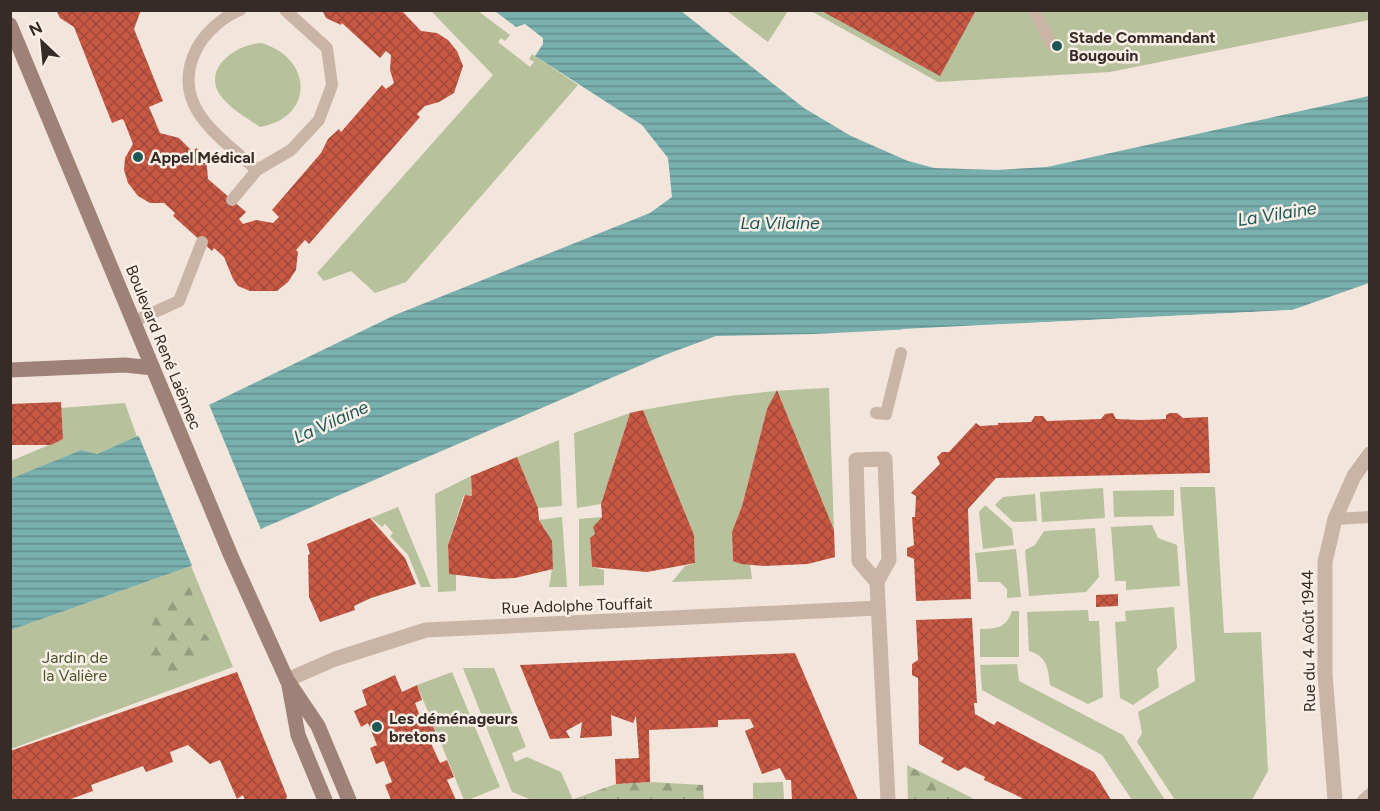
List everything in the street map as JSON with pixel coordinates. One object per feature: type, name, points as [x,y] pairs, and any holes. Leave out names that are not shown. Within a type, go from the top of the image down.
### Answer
[{"type":"main road","name":"Boulevard René Laënnec","points":[[10,25],[231,556],[287,680],[318,726],[349,801]]},
{"type":"main road","points":[[10,370],[125,364],[153,368]]},
{"type":"main road","name":"Boulevard René Laënnec","points":[[287,680],[298,735],[325,801]]},
{"type":"street","name":"Rue du 4 Août 1944","points":[[1335,801],[1325,674],[1325,562],[1335,519],[1354,476],[1370,454]]},
{"type":"street","points":[[877,582],[859,561],[856,460],[885,459],[889,560],[877,582],[888,801]]},
{"type":"street","name":"Rue Adolphe Touffait","points":[[287,680],[335,659],[426,630],[878,608]]},
{"type":"lane","points":[[240,10],[203,36],[187,68],[191,101],[202,119],[257,170]]},
{"type":"lane","points":[[232,200],[257,170],[291,150],[319,120],[332,85],[327,48],[285,10]]},
{"type":"lane","points":[[1034,10],[1052,45]]},
{"type":"lane","points":[[135,321],[179,301],[202,242]]},
{"type":"lane","points":[[876,413],[886,414],[901,353]]},
{"type":"lane","points":[[1335,519],[1370,517]]},
{"type":"lane","points":[[1363,801],[1370,794]]},
{"type":"green space","name":"Stade Commandant Bougouin","points":[[1367,10],[1369,20],[1110,72],[938,82],[811,11]]},
{"type":"green space","points":[[431,11],[478,11],[510,35],[505,41],[501,38],[498,42],[530,67],[534,62],[529,59],[532,54],[578,85],[406,282],[375,293],[351,271],[324,281],[317,273],[493,75]]},
{"type":"green space","points":[[727,11],[788,11],[768,42]]},
{"type":"green space","points":[[261,43],[278,50],[290,61],[298,73],[301,86],[298,100],[291,112],[278,121],[260,127],[224,100],[216,85],[215,76],[225,59],[233,53],[252,44]]},
{"type":"green space","points":[[829,388],[834,530],[777,391]]},
{"type":"green space","points":[[776,391],[767,410],[742,506],[732,532],[733,561],[750,564],[752,579],[672,582],[685,566],[695,563],[694,535],[643,410],[712,398]]},
{"type":"green space","points":[[125,403],[137,437],[97,454],[81,450],[11,479],[11,461],[63,439],[61,408]]},
{"type":"green space","points":[[630,413],[601,504],[577,508],[574,433]]},
{"type":"green space","points":[[559,440],[562,506],[538,508],[517,457]]},
{"type":"green space","points":[[471,476],[472,496],[464,495],[448,545],[449,573],[456,575],[456,591],[438,592],[435,494]]},
{"type":"green space","points":[[1180,487],[1215,487],[1224,633],[1261,632],[1268,771],[1252,800],[1175,800],[1137,742],[1142,733],[1138,712],[1195,681]]},
{"type":"green space","points":[[1103,488],[1105,518],[1042,522],[1040,492]]},
{"type":"green space","points":[[1174,490],[1174,516],[1114,517],[1113,491]]},
{"type":"green space","points":[[1035,494],[1037,521],[1013,522],[995,505],[1003,497]]},
{"type":"green space","points":[[985,505],[1012,529],[1014,545],[983,549],[979,512]]},
{"type":"green space","points":[[398,507],[431,587],[421,587],[408,555],[390,536],[393,533],[385,524],[382,527],[371,518]]},
{"type":"green space","points":[[562,517],[567,587],[549,587],[552,569],[551,543],[539,520]]},
{"type":"green space","points":[[602,517],[594,527],[595,534],[590,538],[592,567],[604,570],[604,585],[579,586],[579,519]]},
{"type":"green space","points":[[1152,525],[1158,538],[1177,545],[1180,586],[1126,590],[1126,581],[1115,581],[1111,527]]},
{"type":"green space","points":[[1095,528],[1099,577],[1086,592],[1029,596],[1025,550],[1035,545],[1044,531]]},
{"type":"green space","points":[[1016,549],[1021,597],[1007,598],[1007,589],[1000,582],[978,582],[975,553]]},
{"type":"green space","name":"Jardin de la Valière","points":[[191,566],[233,667],[11,749],[11,630]]},
{"type":"green space","points":[[180,585],[190,587],[196,605],[194,624],[208,637],[215,655],[191,670],[162,671],[150,654],[152,626],[162,592]]},
{"type":"green space","points":[[1174,607],[1177,648],[1157,669],[1159,687],[1133,705],[1120,698],[1115,622],[1126,621],[1125,611]]},
{"type":"green space","points":[[1088,610],[1089,621],[1099,621],[1103,697],[1088,704],[1050,685],[1043,659],[1029,651],[1027,612]]},
{"type":"green space","points":[[1012,611],[1019,611],[1019,657],[980,657],[980,629],[991,629],[1004,624]]},
{"type":"green space","points":[[1017,664],[1019,681],[1123,735],[1165,800],[1132,800],[1102,755],[982,690],[980,665]]},
{"type":"green space","points":[[463,668],[494,668],[526,747],[512,753],[515,762],[527,757],[561,772],[573,800],[532,800],[512,792]]},
{"type":"green space","points":[[452,672],[500,787],[468,800],[464,800],[417,685]]},
{"type":"green space","points":[[907,765],[976,800],[908,800]]},
{"type":"green space","points":[[650,782],[703,785],[704,800],[571,800],[616,784]]},
{"type":"green space","points":[[783,782],[784,800],[753,800],[753,783]]},
{"type":"water","name":"La Vilaine","points":[[495,11],[681,11],[804,108],[851,136],[908,161],[934,168],[997,170],[1047,167],[1369,96],[1369,283],[1292,310],[814,334],[716,336],[662,356],[263,528],[191,566],[11,630],[10,479],[81,450],[97,454],[213,403],[395,315],[650,213],[672,197],[668,158],[642,125],[535,56],[543,44],[543,38],[525,24],[516,27]]},
{"type":"pier","points":[[1292,310],[1293,313],[901,332],[902,329]]},
{"type":"pier","points":[[208,402],[262,532],[193,568],[138,434]]},
{"type":"building","points":[[56,10],[141,10],[134,29],[163,101],[149,107],[160,133],[179,138],[193,152],[196,148],[206,156],[208,179],[246,212],[239,219],[243,224],[256,220],[273,223],[279,217],[272,210],[321,153],[328,139],[339,129],[341,132],[382,85],[386,89],[394,83],[390,70],[391,55],[386,51],[380,58],[342,23],[341,25],[326,18],[322,10],[401,10],[421,31],[437,33],[448,40],[457,51],[463,66],[454,93],[439,102],[425,106],[417,114],[420,117],[309,244],[305,240],[296,250],[298,252],[296,270],[288,282],[277,291],[250,291],[238,286],[224,257],[214,248],[212,251],[173,216],[175,213],[164,203],[150,203],[138,196],[128,183],[124,170],[125,158],[133,144],[124,121],[122,119],[112,123],[74,27],[60,18]]},
{"type":"building","points":[[820,10],[976,10],[940,76]]},
{"type":"building","points":[[777,390],[834,530],[835,557],[808,564],[764,566],[741,564],[733,561],[732,532],[742,506],[767,409]]},
{"type":"building","points":[[61,402],[63,439],[51,445],[10,445],[10,404]]},
{"type":"building","points":[[643,410],[694,535],[695,563],[647,572],[592,567],[590,538],[595,534],[593,527],[602,517],[601,504],[630,413]]},
{"type":"building","points":[[1113,413],[1116,419],[1166,419],[1166,415],[1170,413],[1177,413],[1183,418],[1208,417],[1210,473],[996,478],[968,509],[971,599],[916,601],[914,559],[907,556],[907,548],[914,545],[912,517],[915,517],[916,496],[911,493],[940,464],[937,457],[942,452],[949,452],[976,423],[980,426],[1031,422],[1035,416],[1043,416],[1047,421],[1101,419],[1105,414]]},
{"type":"building","points":[[517,457],[538,508],[539,520],[552,541],[553,569],[515,578],[492,579],[449,574],[448,545],[465,495],[472,496],[471,476]]},
{"type":"building","points":[[370,518],[405,558],[416,584],[371,598],[354,606],[355,610],[320,622],[309,597],[308,555],[310,554],[307,544]]},
{"type":"building","points":[[1118,594],[1118,606],[1096,607],[1096,595]]},
{"type":"building","points":[[972,618],[977,703],[974,703],[975,714],[994,725],[997,721],[1094,772],[1111,800],[1021,800],[1022,798],[984,780],[985,777],[965,767],[958,771],[941,762],[944,758],[919,744],[918,678],[912,675],[912,664],[918,660],[916,620]]},
{"type":"building","points":[[795,653],[858,800],[792,800],[791,780],[786,780],[780,768],[762,774],[745,731],[754,727],[750,719],[718,720],[718,727],[649,730],[650,782],[616,784],[615,759],[639,758],[636,716],[633,723],[611,715],[612,736],[580,738],[582,722],[566,731],[570,738],[550,739],[520,665]]},
{"type":"building","points":[[237,672],[287,796],[286,800],[245,800],[243,795],[237,799],[220,760],[210,764],[188,745],[170,752],[173,762],[146,772],[143,766],[91,785],[93,791],[68,800],[10,800],[10,751]]},
{"type":"building","points":[[395,675],[402,692],[417,685],[422,700],[415,703],[423,724],[431,721],[438,738],[430,741],[440,763],[447,760],[454,777],[447,780],[456,800],[391,800],[385,785],[392,782],[384,761],[376,764],[370,748],[377,745],[368,723],[361,727],[354,711],[367,705],[362,690]]},
{"type":"place","name":"Stade Commandant Bougouin","points":[[1057,46]]},
{"type":"place","name":"Appel Médical","points":[[138,157]]},
{"type":"place","name":"Les déménageurs bretons","points":[[377,727]]}]
